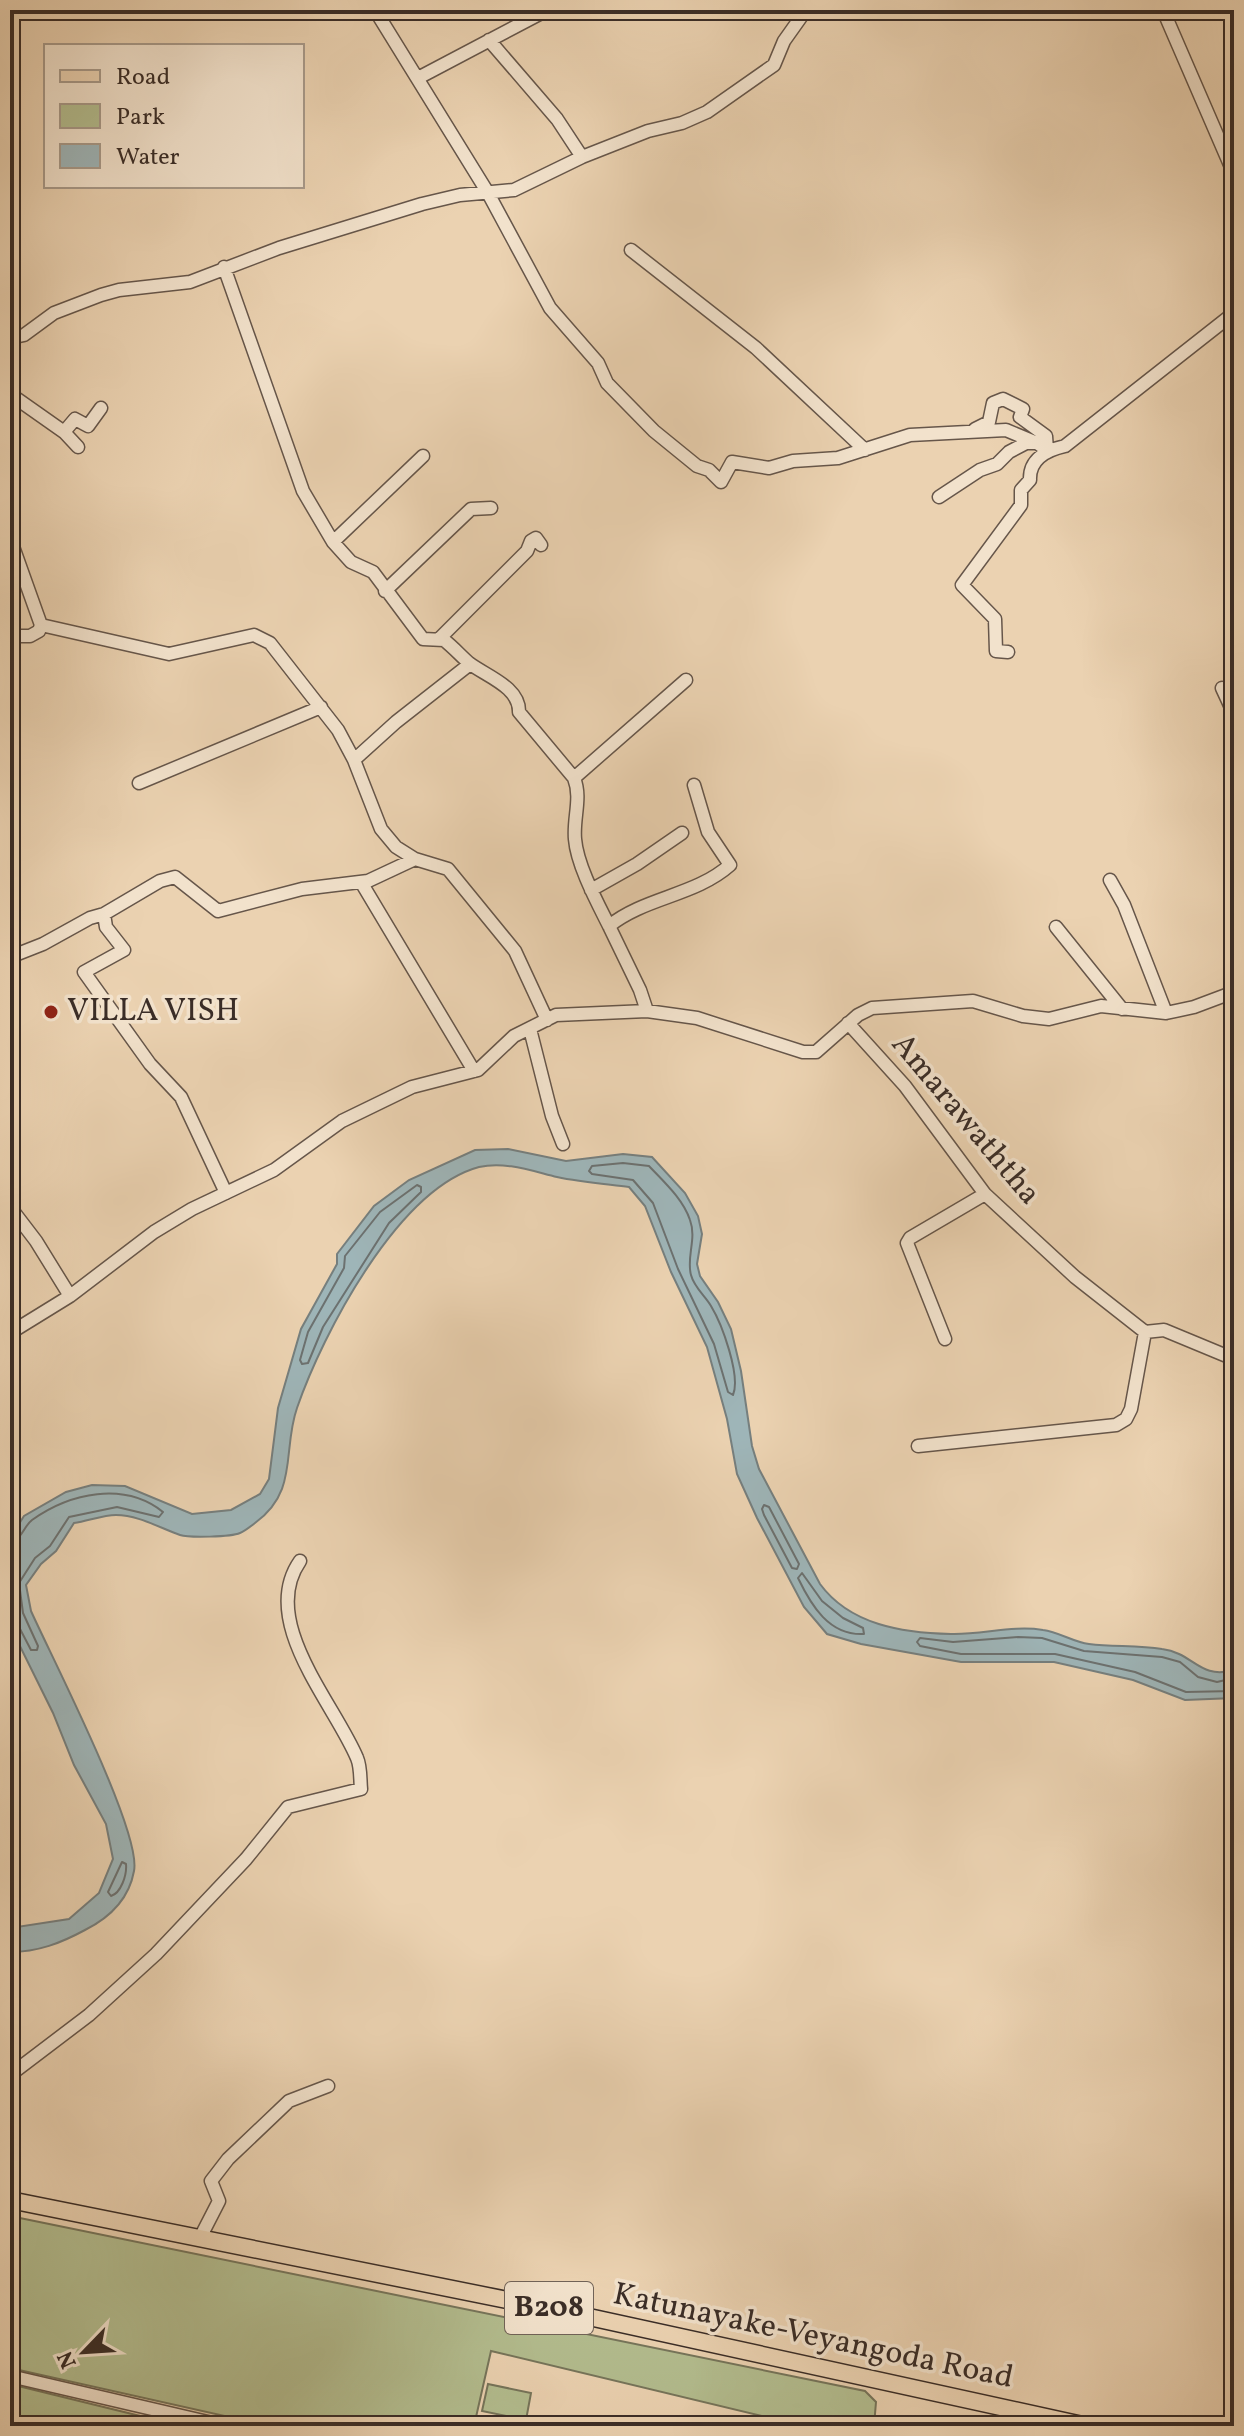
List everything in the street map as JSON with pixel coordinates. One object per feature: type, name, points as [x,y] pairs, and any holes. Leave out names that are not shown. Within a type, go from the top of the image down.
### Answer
[{"type":"main road","name":"Katunayake-Veyangoda Road","points":[[10,2200],[601,2319],[1087,2426]]},
{"type":"street","points":[[375,10],[488,193],[550,308],[598,363],[607,383],[654,431],[721,482],[732,462],[769,468],[793,461],[838,458],[910,435],[1006,430],[1042,447]]},
{"type":"street","points":[[418,78],[547,10]]},
{"type":"street","points":[[10,338],[24,335],[54,313],[119,290],[190,282],[224,267],[422,204],[460,195],[514,190],[582,157],[648,131],[682,123],[707,112],[774,65],[784,41],[806,10]]},
{"type":"street","points":[[1163,10],[1234,174]]},
{"type":"street","points":[[489,40],[557,119],[582,157]]},
{"type":"street","points":[[631,250],[756,348],[865,450]]},
{"type":"street","points":[[224,267],[303,491],[333,542],[351,562],[373,572],[423,639],[444,640],[470,664],[508,689],[519,704],[519,712],[574,778],[579,790],[575,842],[591,890],[640,990],[647,1011]]},
{"type":"street","points":[[939,497],[980,470],[997,464],[1009,452],[1026,443],[1042,447],[1065,446],[1234,313]]},
{"type":"street","points":[[10,394],[64,432],[78,447]]},
{"type":"street","points":[[960,434],[985,426],[989,422],[993,403],[1003,399],[1023,409],[1020,417],[1046,436],[1030,472],[1030,480],[1021,490],[1021,505],[962,585],[995,619],[996,651],[1008,652]]},
{"type":"street","points":[[64,432],[75,419],[88,426],[101,408]]},
{"type":"street","points":[[333,542],[423,456]]},
{"type":"street","points":[[385,591],[471,509],[491,508]]},
{"type":"street","points":[[438,640],[527,551],[531,541],[536,538],[541,545]]},
{"type":"street","points":[[10,636],[30,636],[39,631],[41,625],[11,541]]},
{"type":"street","points":[[41,625],[169,654],[254,635],[270,643],[338,730],[354,760],[381,829],[396,847],[415,859],[448,869],[515,951],[547,1020]]},
{"type":"street","points":[[354,760],[396,722],[470,664]]},
{"type":"street","points":[[574,778],[686,680]]},
{"type":"street","points":[[1222,688],[1234,714]]},
{"type":"street","points":[[139,783],[321,707]]},
{"type":"street","points":[[609,926],[626,912],[712,880],[730,865],[708,832],[694,785]]},
{"type":"street","points":[[591,890],[682,833]]},
{"type":"street","points":[[10,957],[104,914],[160,881],[175,877],[218,911],[302,889],[361,882],[415,859]]},
{"type":"street","points":[[1110,880],[1124,905],[1166,1013]]},
{"type":"street","points":[[361,882],[474,1071]]},
{"type":"street","points":[[104,914],[106,927],[124,950],[84,972],[150,1064],[181,1097],[226,1193]]},
{"type":"street","points":[[1056,927],[1122,1009]]},
{"type":"street","points":[[10,1333],[70,1296],[154,1232],[274,1170],[342,1121],[412,1087],[474,1071],[514,1036],[556,1015],[647,1011],[697,1018],[803,1052],[816,1052],[848,1023],[872,1008],[973,1001],[1023,1016],[1049,1019],[1101,1006],[1166,1013],[1194,1007],[1234,992]]},
{"type":"street","name":"Amarawaththa","points":[[848,1023],[905,1086],[985,1194],[1075,1277],[1145,1332]]},
{"type":"street","points":[[530,1029],[552,1116],[563,1144]]},
{"type":"street","points":[[945,1339],[907,1243],[910,1238],[985,1194]]},
{"type":"street","points":[[10,1207],[36,1241],[70,1296]]},
{"type":"street","points":[[918,1446],[1116,1425],[1126,1419],[1131,1409],[1145,1332],[1164,1330],[1234,1359]]},
{"type":"street","points":[[10,2075],[89,2015],[156,1954],[246,1859],[288,1807],[361,1789],[359,1761],[308,1669],[290,1623],[287,1602],[291,1573],[300,1561]]},
{"type":"street","points":[[200,2238],[219,2201],[211,2181],[228,2159],[289,2101],[328,2086]]},
{"type":"street","points":[[10,2376],[225,2426]]},
{"type":"green space","points":[[10,2216],[865,2391],[876,2402],[874,2426],[804,2426],[491,2351],[474,2426],[269,2426],[10,2368]]},
{"type":"green space","points":[[10,2384],[181,2426],[10,2426]]},
{"type":"green space","points":[[488,2384],[531,2393],[526,2420],[482,2411]]},
{"type":"water","points":[[508,1149],[566,1161],[623,1154],[652,1157],[685,1193],[698,1216],[702,1234],[697,1264],[700,1276],[718,1302],[731,1329],[759,1469],[820,1584],[846,1609],[879,1624],[914,1632],[963,1634],[1031,1629],[1049,1631],[1089,1644],[1173,1651],[1212,1672],[1234,1670],[1234,1698],[1185,1700],[1133,1680],[1054,1662],[961,1662],[861,1644],[827,1634],[804,1607],[737,1474],[727,1419],[707,1347],[671,1272],[645,1206],[629,1187],[566,1179],[509,1166],[479,1167],[449,1181],[420,1203],[367,1268],[309,1377],[293,1424],[284,1484],[269,1511],[242,1532],[219,1536],[180,1535],[141,1519],[116,1515],[74,1523],[56,1551],[41,1564],[26,1585],[31,1611],[93,1743],[124,1820],[133,1850],[134,1871],[123,1899],[94,1925],[49,1946],[10,1952],[10,1928],[69,1919],[99,1893],[113,1859],[106,1824],[74,1765],[53,1713],[10,1626],[10,1538],[24,1516],[66,1492],[92,1485],[125,1486],[192,1514],[231,1510],[260,1494],[269,1479],[278,1408],[301,1329],[337,1264],[337,1254],[374,1206],[409,1180],[475,1150]]},
{"type":"place","name":"VILLA VISH","points":[[51,1012]]}]
